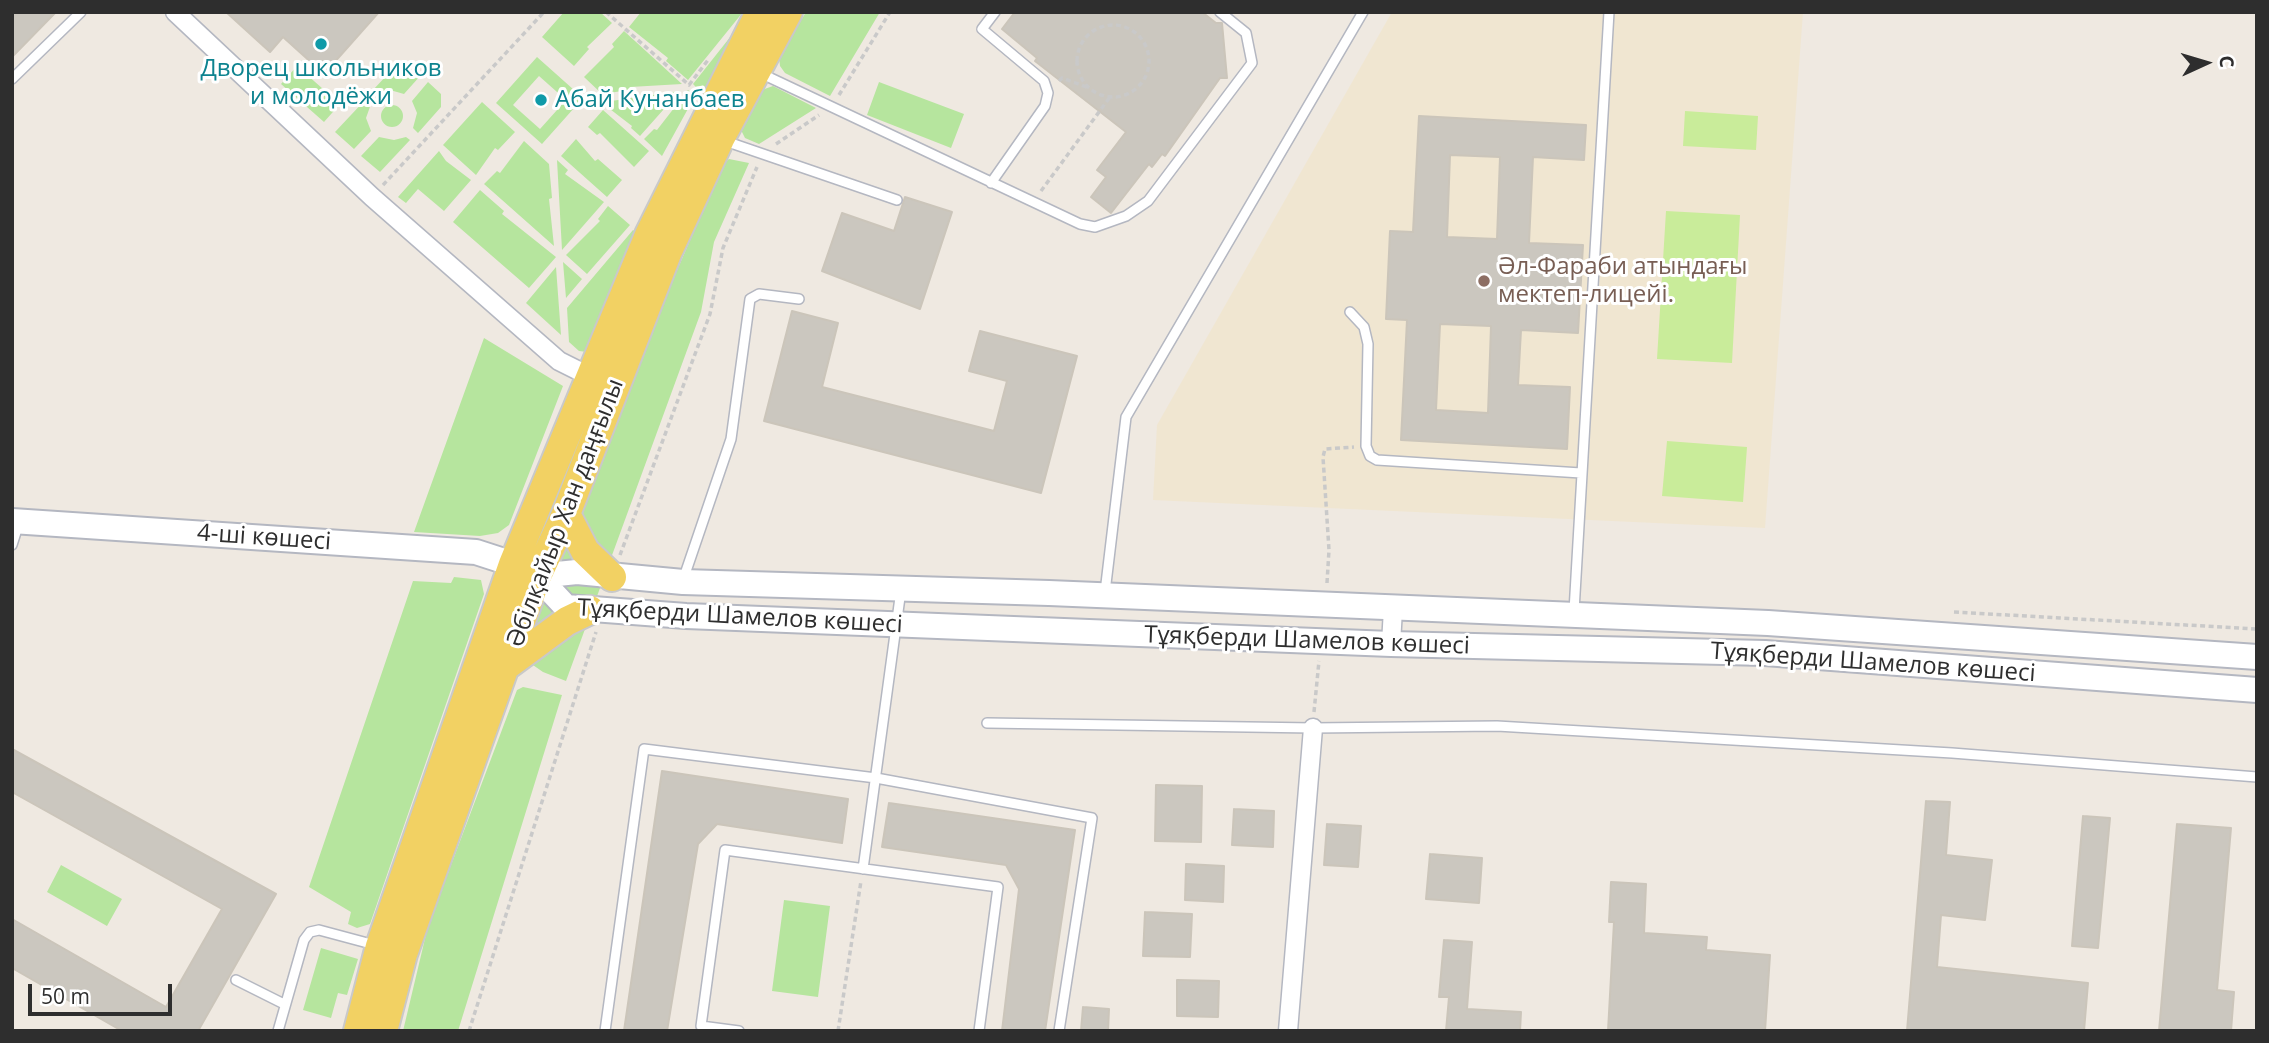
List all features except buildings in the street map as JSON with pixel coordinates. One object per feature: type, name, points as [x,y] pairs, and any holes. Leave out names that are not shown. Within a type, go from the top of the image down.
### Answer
[{"type":"main road","name":"Әбілқайыр Хан даңғылы","points":[[358,1031],[506,666],[525,570],[566,514],[668,251],[720,139],[756,71],[780,13]]},
{"type":"main road","name":"Әбілқайыр Хан даңғылы","points":[[383,1031],[392,950],[525,570],[589,376],[649,235],[780,13]]},
{"type":"main road","points":[[566,514],[585,551],[612,577]]},
{"type":"main road","points":[[506,666],[567,621],[590,610]]},
{"type":"street","points":[[175,12],[372,197],[559,361],[589,376]]},
{"type":"street","name":"4-ші көшесі","points":[[16,521],[476,552],[525,570]]},
{"type":"street","name":"Тұяқберди Шамелов көшесі","points":[[525,570],[683,582],[902,588],[1768,623],[2257,657]]},
{"type":"street","name":"Тұяқберди Шамелов көшесі","points":[[525,570],[566,607],[590,610],[898,627],[1321,642],[1765,653],[2257,691]]},
{"type":"street","points":[[1391,644],[1393,609]]},
{"type":"street","points":[[1289,1031],[1313,728]]},
{"type":"lane","points":[[12,79],[81,12]]},
{"type":"lane","points":[[991,183],[1045,106],[1048,93],[1044,81],[982,29],[995,12]]},
{"type":"lane","points":[[756,71],[1032,202],[1080,224],[1095,227],[1109,225],[1148,201],[1252,63],[1246,33],[1220,12]]},
{"type":"lane","points":[[1105,596],[1126,417],[1363,12]]},
{"type":"lane","points":[[1574,616],[1609,12]]},
{"type":"lane","points":[[720,139],[897,200]]},
{"type":"lane","points":[[683,582],[731,439],[750,299],[759,294],[799,299]]},
{"type":"lane","points":[[1350,312],[1364,327],[1368,344],[1366,446],[1370,456],[1377,460],[1581,473]]},
{"type":"lane","points":[[12,545],[16,521]]},
{"type":"lane","points":[[863,869],[902,588]]},
{"type":"lane","points":[[986,723],[1313,728],[1497,726],[1952,753],[2257,777]]},
{"type":"lane","points":[[605,1031],[644,749],[876,778],[1091,818],[1059,1031]]},
{"type":"lane","points":[[739,1031],[701,1026],[725,850],[998,887],[979,1031]]},
{"type":"lane","points":[[278,1031],[304,940],[310,932],[319,930],[392,950]]},
{"type":"lane","points":[[236,980],[284,1004]]},
{"type":"path","points":[[372,197],[544,12]]},
{"type":"path","points":[[606,12],[689,85],[714,54]]},
{"type":"path","points":[[771,147],[832,106],[890,12]]},
{"type":"path","points":[[1057,84],[1062,78],[1110,97],[1132,92],[1141,84],[1149,62],[1143,40],[1123,26],[1099,27],[1081,44],[1077,68],[1089,88]]},
{"type":"path","points":[[1032,202],[1110,97]]},
{"type":"path","points":[[1325,606],[1329,550],[1323,457],[1325,449],[1366,446]]},
{"type":"path","points":[[1948,612],[2257,629]]},
{"type":"path","points":[[1313,728],[1321,642]]},
{"type":"path","points":[[838,1031],[863,869]]},
{"type":"shaded area","points":[[1392,12],[1803,12],[1765,528],[1153,500],[1157,425]]},
{"type":"green space","points":[[564,12],[600,12],[612,23],[587,47],[589,49],[574,66],[542,37]]},
{"type":"green space","points":[[641,12],[743,12],[688,80],[666,61],[668,58],[629,27]]},
{"type":"green space","points":[[750,12],[706,91],[702,86],[699,90],[693,84]]},
{"type":"green space","points":[[806,12],[880,12],[830,96],[785,73],[780,66],[779,57]]},
{"type":"green space","points":[[624,31],[682,84],[630,87],[629,90],[602,94],[584,77],[614,47],[612,44]]},
{"type":"green space","points":[[537,57],[583,98],[542,144],[496,103]],"holes":[[[539,76],[566,100],[540,129],[513,105]]]},
{"type":"green space","points":[[297,66],[340,104],[324,122],[281,84]]},
{"type":"green space","points":[[388,74],[421,75],[404,94],[390,90],[378,96],[372,91]]},
{"type":"green space","points":[[428,82],[441,94],[441,107],[418,133],[413,128],[417,113],[412,101]]},
{"type":"green space","points":[[879,82],[964,114],[951,148],[867,115]]},
{"type":"green space","points":[[773,86],[816,108],[759,144],[745,138],[741,130],[759,91]]},
{"type":"green space","points":[[688,90],[695,96],[662,156],[644,139],[654,129],[657,130]]},
{"type":"green space","points":[[680,91],[640,136],[632,126],[606,106],[611,101]]},
{"type":"green space","points":[[366,99],[371,104],[366,118],[371,131],[354,149],[335,132]]},
{"type":"green space","points":[[482,102],[515,132],[498,150],[495,148],[476,175],[443,145]]},
{"type":"green space","points":[[392,105],[400,108],[403,116],[400,124],[392,127],[384,124],[381,116],[384,108]]},
{"type":"green space","points":[[603,110],[649,151],[634,167],[600,133],[597,135],[588,127]]},
{"type":"green space","points":[[1685,111],[1758,116],[1756,150],[1683,146]]},
{"type":"green space","points":[[379,137],[394,140],[406,137],[410,140],[380,172],[361,156]]},
{"type":"green space","points":[[576,139],[595,161],[598,159],[622,180],[607,197],[561,156]]},
{"type":"green space","points":[[524,141],[549,164],[552,198],[549,199],[554,246],[484,184],[497,171],[500,173]]},
{"type":"green space","points":[[439,151],[446,161],[471,180],[444,211],[418,189],[406,203],[398,197]]},
{"type":"green space","points":[[729,159],[749,163],[714,242],[701,312],[566,681],[543,672],[530,663],[524,651],[604,439],[723,164]]},
{"type":"green space","points":[[557,160],[568,170],[565,174],[604,202],[562,250]]},
{"type":"green space","points":[[480,190],[504,211],[502,214],[556,257],[529,288],[453,222]]},
{"type":"green space","points":[[608,206],[630,225],[587,274],[566,255],[600,221],[598,219]]},
{"type":"green space","points":[[1666,211],[1740,215],[1732,363],[1657,359]]},
{"type":"green space","points":[[633,230],[642,237],[587,352],[579,351],[569,342],[567,308]]},
{"type":"green space","points":[[563,262],[582,279],[566,298]]},
{"type":"green space","points":[[556,267],[561,335],[526,303]]},
{"type":"green space","points":[[484,338],[563,386],[509,525],[498,533],[480,536],[414,532]]},
{"type":"green space","points":[[1667,441],[1747,447],[1743,502],[1662,496]]},
{"type":"green space","points":[[454,577],[481,580],[484,594],[370,924],[357,928],[348,924],[351,912],[309,887],[413,581],[451,583]]},
{"type":"green space","points":[[523,687],[562,695],[458,1031],[403,1031],[428,926],[517,690]]},
{"type":"green space","points":[[61,865],[122,899],[107,926],[47,892]]},
{"type":"green space","points":[[784,900],[830,906],[818,997],[772,991]]},
{"type":"green space","points":[[321,948],[358,959],[347,995],[338,993],[331,1018],[303,1010]]},
{"type":"place","name":"Дворец школьников и молодёжи","points":[[321,44]]},
{"type":"place","name":"Абай Кунанбаев","points":[[541,100]]},
{"type":"place","name":"Әл-Фараби атындағы мектеп-лицейі.","points":[[1484,281]]}]
